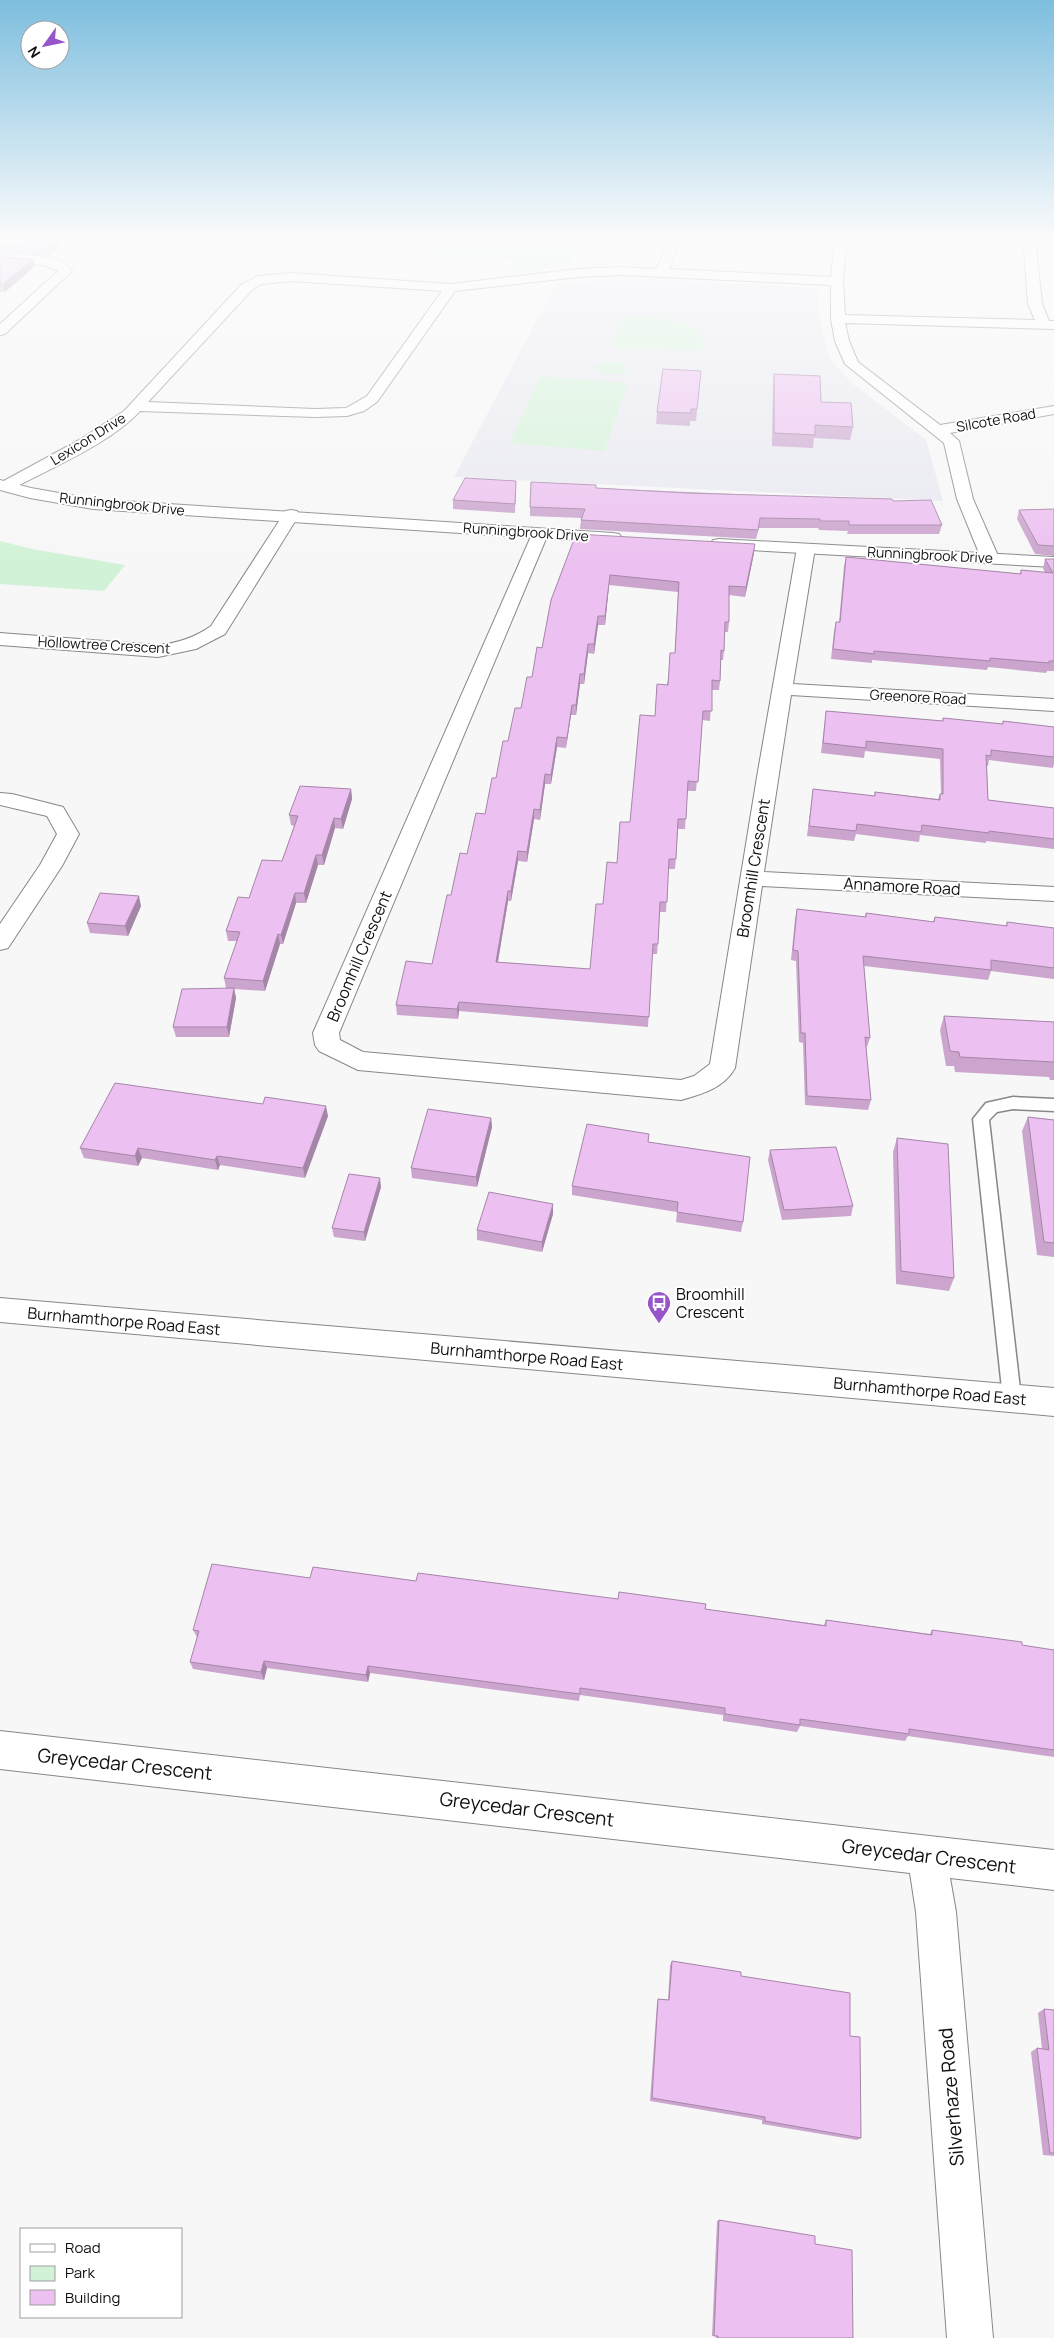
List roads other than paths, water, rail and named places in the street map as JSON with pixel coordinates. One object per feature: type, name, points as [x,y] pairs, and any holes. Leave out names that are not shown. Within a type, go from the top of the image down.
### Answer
[{"type":"street","name":"Lexicon Drive","points":[[3,486],[84,445],[108,430],[138,406],[192,347]]},
{"type":"street","points":[[138,406],[316,413],[347,412],[359,408],[372,398],[409,347]]},
{"type":"street","points":[[845,347],[852,364],[939,430],[950,441],[965,499],[990,558]]},
{"type":"street","name":"Silcote Road","points":[[939,430],[1054,410]]},
{"type":"street","name":"Runningbrook Drive","points":[[3,486],[93,504],[169,510],[291,515],[625,539]]},
{"type":"street","name":"Hollowtree Crescent","points":[[0,639],[158,650],[182,648],[204,640],[218,630],[291,515]]},
{"type":"street","name":"Broomhill Crescent","points":[[540,534],[326,1033],[328,1045],[358,1061],[681,1090],[700,1086],[722,1068],[751,878],[806,548]]},
{"type":"street","name":"Runningbrook Drive","points":[[702,543],[1054,562]]},
{"type":"street","name":"Greenore Road","points":[[782,689],[1054,705]]},
{"type":"street","points":[[0,800],[12,800],[55,812],[68,834],[52,866],[0,942]]},
{"type":"street","name":"Annamore Road","points":[[751,878],[1054,894]]},
{"type":"street","name":"Burnhamthorpe Road East","points":[[0,1310],[1054,1402]]},
{"type":"street","name":"Greycedar Crescent","points":[[0,1750],[1054,1870]]},
{"type":"street","name":"Silverhaze Road","points":[[927,1856],[936,1912],[970,2338]]},
{"type":"lane","points":[[1012,1398],[981,1119],[992,1107],[1013,1104],[1054,1106]]},
{"type":"place","name":"Broomhill Crescent","points":[[659,1324]]}]
